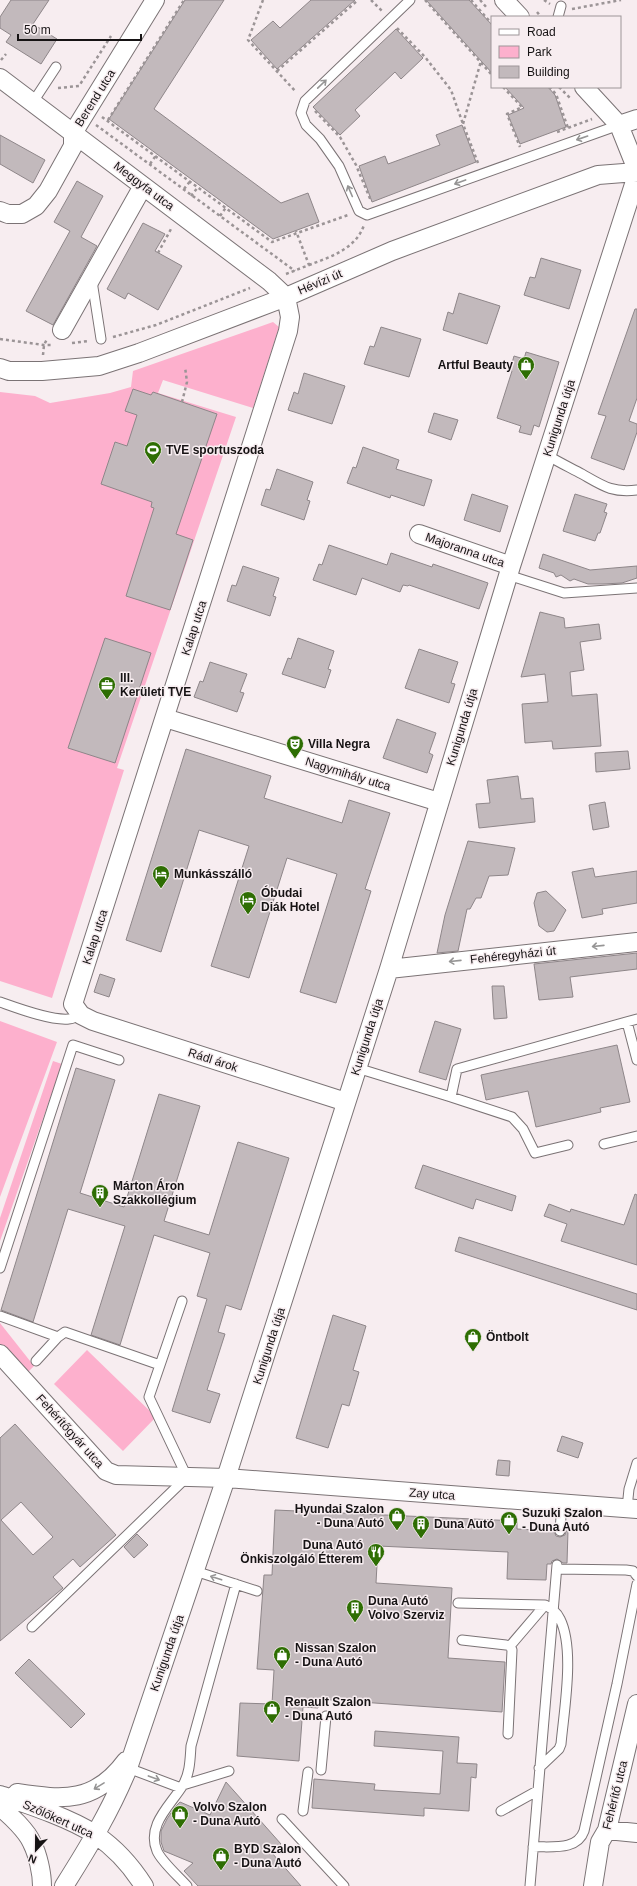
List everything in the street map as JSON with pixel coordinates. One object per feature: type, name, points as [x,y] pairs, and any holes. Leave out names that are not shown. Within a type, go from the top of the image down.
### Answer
[{"type":"street","name":"Berend utca","points":[[0,211],[8,214],[22,214],[36,206],[48,191],[155,0]]},
{"type":"street","points":[[504,0],[519,16]]},
{"type":"street","name":"Meggyfa utca","points":[[1,69],[37,96],[78,137],[269,281],[286,296]]},
{"type":"street","points":[[585,88],[614,119],[637,172]]},
{"type":"street","points":[[614,119],[637,119]]},
{"type":"street","name":"Hévízi út","points":[[0,368],[9,371],[42,371],[99,366],[139,353],[286,296],[392,251],[598,175],[637,172]]},
{"type":"street","name":"Kunigunda útja","points":[[64,1886],[96,1835],[118,1792],[128,1768],[195,1571],[389,969],[509,570],[547,456],[637,172]]},
{"type":"street","points":[[63,339],[91,278],[143,186]]},
{"type":"street","name":"Kalap utca","points":[[77,1010],[165,718],[288,332],[290,317],[286,296]]},
{"type":"street","name":"Majoranna utca","points":[[419,534],[509,570]]},
{"type":"street","name":"Nagymihály utca","points":[[165,718],[439,802]]},
{"type":"street","name":"Fehéregyházi út","points":[[389,969],[637,942]]},
{"type":"street","name":"Rádl árok","points":[[77,1010],[93,1021],[346,1102]]},
{"type":"street","name":"Fehérítőgyár utca","points":[[0,1354],[106,1471],[126,1477],[226,1478]]},
{"type":"street","name":"Zay utca","points":[[226,1478],[632,1508]]},
{"type":"street","name":"Fehérítő utca","points":[[592,1886],[600,1842],[607,1830],[637,1704]]},
{"type":"street","name":"Szőlőkert utca","points":[[0,1790],[46,1797],[64,1798],[83,1795],[101,1786],[119,1770],[135,1749]]},
{"type":"street","name":"Szőlőkert utca","points":[[0,1795],[32,1806],[96,1835],[117,1853],[135,1872],[144,1886]]},
{"type":"street","points":[[0,1807],[9,1814],[32,1842],[42,1878],[42,1886]]},
{"type":"street","points":[[607,1830],[637,1833]]},
{"type":"lane","points":[[410,0],[304,101],[301,113],[306,125],[320,139],[340,166],[359,211],[367,215],[614,119]]},
{"type":"lane","points":[[558,16],[561,6]]},
{"type":"lane","points":[[37,96],[56,67]]},
{"type":"lane","points":[[91,278],[101,339]]},
{"type":"lane","points":[[547,456],[599,485],[622,492],[637,490]]},
{"type":"lane","points":[[509,570],[564,593],[637,588]]},
{"type":"lane","points":[[0,1002],[32,1013],[58,1018],[68,1019],[77,1010]]},
{"type":"lane","points":[[451,1097],[457,1069],[637,1019]]},
{"type":"lane","points":[[627,1022],[637,1060]]},
{"type":"lane","points":[[0,1268],[73,1045],[119,1060]]},
{"type":"lane","points":[[357,1068],[512,1117],[523,1129],[535,1153],[568,1145]]},
{"type":"lane","points":[[604,1144],[637,1136]]},
{"type":"lane","points":[[32,1627],[187,1477],[149,1398],[182,1301]]},
{"type":"lane","points":[[0,1316],[58,1337]]},
{"type":"lane","points":[[36,1361],[58,1337],[65,1332],[160,1365]]},
{"type":"lane","points":[[632,1508],[629,1489],[635,1474],[637,1463]]},
{"type":"lane","points":[[560,1531],[562,1504]]},
{"type":"lane","points":[[530,1886],[557,1567],[626,1570],[633,1571],[637,1576]]},
{"type":"lane","points":[[195,1571],[257,1590]]},
{"type":"lane","points":[[187,1886],[157,1852],[154,1839],[156,1825],[182,1786],[190,1768],[191,1746],[236,1584]]},
{"type":"lane","points":[[533,1846],[574,1844],[582,1838],[617,1684],[637,1584]]},
{"type":"lane","points":[[458,1603],[545,1606],[554,1610],[560,1619],[569,1654],[561,1740],[559,1749],[539,1768]]},
{"type":"lane","points":[[510,1646],[545,1606]]},
{"type":"lane","points":[[462,1640],[510,1646]]},
{"type":"lane","points":[[508,1734],[512,1650],[510,1646]]},
{"type":"lane","points":[[321,1770],[326,1716]]},
{"type":"lane","points":[[128,1768],[182,1786],[229,1771]]},
{"type":"lane","points":[[303,1811],[308,1772]]},
{"type":"lane","points":[[501,1811],[537,1791]]},
{"type":"lane","points":[[282,1819],[344,1886]]},
{"type":"path","points":[[108,120],[184,0]]},
{"type":"path","points":[[263,0],[248,40],[304,101],[340,137],[365,184],[372,205]]},
{"type":"path","points":[[277,71],[358,0]]},
{"type":"path","points":[[425,0],[491,73]]},
{"type":"path","points":[[471,0],[491,23]]},
{"type":"path","points":[[544,0],[547,4],[574,9],[621,0]]},
{"type":"path","points":[[390,32],[396,27],[451,90],[478,163]]},
{"type":"path","points":[[37,96],[79,86],[112,33]]},
{"type":"path","points":[[1,69],[6,54]]},
{"type":"path","points":[[463,124],[481,61]]},
{"type":"path","points":[[505,88],[522,107],[507,114],[520,147]]},
{"type":"path","points":[[550,88],[556,94],[568,128],[614,119]]},
{"type":"path","points":[[99,114],[191,180],[272,242],[340,217]]},
{"type":"path","points":[[78,137],[94,122],[294,271]]},
{"type":"path","points":[[150,164],[156,155]]},
{"type":"path","points":[[184,189],[191,180]]},
{"type":"path","points":[[220,216],[227,207]]},
{"type":"path","points":[[158,253],[173,225],[181,214]]},
{"type":"path","points":[[0,339],[44,345],[63,339],[101,339],[120,336],[156,325],[341,252],[360,235],[367,215]]},
{"type":"path","points":[[296,232],[309,265]]},
{"type":"path","points":[[42,371],[44,345],[54,326],[63,339]]},
{"type":"path","points":[[182,402],[187,382],[185,367]]},
{"type":"green space","points":[[273,322],[279,327],[253,408],[163,380],[158,393],[236,417],[117,768],[124,770],[52,998],[0,981],[0,392],[35,396],[50,403],[110,393],[131,387],[133,371]]},
{"type":"green space","points":[[0,1021],[57,1042],[0,1197]]},
{"type":"green space","points":[[53,1061],[62,1064],[0,1241],[0,1218]]},
{"type":"green space","points":[[0,1323],[34,1366],[27,1373],[0,1344]]},
{"type":"green space","points":[[87,1350],[156,1417],[123,1451],[54,1384]]},
{"type":"building","points":[[11,0],[49,0],[33,24],[57,39],[41,64],[6,42],[11,35],[0,28],[0,17]]},
{"type":"building","points":[[185,0],[224,0],[154,109],[281,203],[308,193],[319,222],[273,239],[109,119]]},
{"type":"building","points":[[311,0],[355,0],[277,69],[251,40],[273,21],[280,28]]},
{"type":"building","points":[[426,0],[469,0],[491,24],[491,72]]},
{"type":"building","points":[[396,29],[423,58],[401,79],[395,72],[355,110],[360,116],[340,135],[313,107]]},
{"type":"building","points":[[506,88],[549,88],[555,95],[566,127],[520,144],[508,115],[524,108]]},
{"type":"building","points":[[462,125],[476,162],[372,202],[359,166],[385,156],[388,164],[440,145],[436,135]]},
{"type":"building","points":[[0,135],[45,160],[33,183],[0,164]]},
{"type":"building","points":[[77,181],[103,196],[81,237],[97,246],[53,325],[26,311],[70,231],[54,222]]},
{"type":"building","points":[[143,223],[165,234],[155,251],[182,266],[158,310],[128,293],[125,299],[107,289]]},
{"type":"building","points":[[541,258],[581,270],[569,309],[524,295],[530,277],[535,278]]},
{"type":"building","points":[[459,293],[500,306],[487,344],[443,330],[448,312],[453,314]]},
{"type":"building","points":[[635,309],[637,309],[637,398],[629,421],[637,424],[637,432],[624,470],[591,458],[606,416],[598,414]]},
{"type":"building","points":[[381,327],[421,339],[409,377],[364,364],[370,346],[374,347]]},
{"type":"building","points":[[526,352],[559,362],[539,427],[534,425],[531,435],[519,432],[521,426],[497,418],[512,371],[510,370],[514,356],[524,359]]},
{"type":"building","points":[[304,373],[345,386],[332,424],[288,410],[294,392],[298,394]]},
{"type":"building","name":"TVE sportuszoda","points":[[133,389],[151,395],[153,392],[217,414],[176,534],[193,540],[170,610],[126,596],[154,508],[151,507],[152,502],[101,484],[115,442],[127,446],[137,415],[125,411]]},
{"type":"building","points":[[434,413],[458,420],[451,440],[428,432]]},
{"type":"building","points":[[363,447],[399,460],[396,469],[432,480],[424,506],[391,495],[390,498],[347,483],[353,467],[356,468]]},
{"type":"building","points":[[277,469],[313,482],[307,500],[310,501],[304,520],[261,505],[266,489],[270,490]]},
{"type":"building","points":[[472,494],[508,506],[500,532],[464,520]]},
{"type":"building","points":[[575,494],[607,504],[604,512],[607,513],[600,533],[598,533],[595,541],[563,531]]},
{"type":"building","points":[[329,545],[387,565],[391,553],[432,567],[433,564],[488,583],[479,609],[409,585],[403,585],[400,592],[362,578],[356,595],[313,580],[319,564],[322,565]]},
{"type":"building","points":[[543,554],[590,570],[637,566],[637,578],[622,583],[603,584],[588,584],[574,579],[570,581],[561,575],[556,577],[554,573],[539,568]]},
{"type":"building","points":[[243,566],[279,578],[273,596],[276,597],[270,616],[227,601],[232,585],[236,586]]},
{"type":"building","points":[[540,612],[564,618],[565,628],[599,624],[601,639],[580,642],[584,670],[570,672],[572,696],[597,694],[601,746],[553,749],[552,741],[525,743],[522,704],[548,702],[545,674],[521,677]]},
{"type":"building","name":"III. Kerületi TVE","points":[[105,638],[151,653],[115,763],[68,748]]},
{"type":"building","points":[[298,638],[334,651],[328,669],[331,670],[325,688],[282,674],[288,658],[291,659]]},
{"type":"building","points":[[419,649],[458,662],[451,683],[455,684],[449,703],[405,688]]},
{"type":"building","points":[[210,662],[247,674],[240,692],[244,693],[237,712],[194,697],[200,681],[203,682]]},
{"type":"building","points":[[397,719],[436,733],[429,753],[433,755],[427,773],[383,758]]},
{"type":"building","points":[[186,749],[271,776],[264,798],[342,823],[349,800],[390,813],[365,889],[371,891],[336,1003],[300,992],[337,874],[287,858],[249,978],[211,966],[249,846],[199,830],[161,952],[126,940]]},
{"type":"building","points":[[628,751],[630,769],[596,772],[595,753]]},
{"type":"building","points":[[518,776],[521,799],[533,798],[535,822],[479,828],[476,804],[490,803],[487,780]]},
{"type":"building","points":[[605,802],[609,827],[593,830],[589,805]]},
{"type":"building","points":[[468,841],[515,848],[508,875],[489,876],[481,898],[476,898],[470,909],[467,909],[458,951],[437,953],[445,915]]},
{"type":"building","points":[[593,868],[595,877],[637,871],[637,903],[602,909],[603,914],[582,918],[572,872]]},
{"type":"building","points":[[546,891],[566,910],[554,931],[547,932],[539,926],[534,903],[537,893]]},
{"type":"building","points":[[637,953],[637,969],[570,977],[573,997],[539,1000],[534,964]]},
{"type":"building","points":[[100,974],[115,979],[109,997],[94,992]]},
{"type":"building","points":[[492,986],[504,986],[507,1018],[494,1019]]},
{"type":"building","points":[[435,1021],[461,1029],[446,1080],[419,1072]]},
{"type":"building","points":[[617,1045],[630,1102],[600,1108],[601,1112],[536,1127],[528,1091],[486,1100],[481,1075]]},
{"type":"building","name":"Márton Áron Szakkollégium","points":[[76,1068],[115,1080],[80,1193],[124,1207],[159,1094],[200,1106],[164,1221],[209,1235],[238,1142],[289,1158],[241,1310],[226,1305],[218,1332],[225,1334],[207,1390],[220,1394],[210,1423],[172,1411],[207,1299],[197,1296],[210,1253],[154,1235],[120,1345],[91,1335],[125,1226],[68,1209],[33,1322],[1,1310]]},
{"type":"building","points":[[423,1165],[516,1196],[512,1211],[476,1199],[473,1209],[415,1188]]},
{"type":"building","points":[[635,1194],[637,1195],[637,1265],[561,1241],[567,1224],[544,1216],[549,1204],[570,1212],[571,1209],[624,1225]]},
{"type":"building","points":[[459,1237],[637,1294],[637,1310],[455,1251]]},
{"type":"building","points":[[333,1315],[366,1326],[353,1370],[359,1372],[349,1406],[342,1404],[328,1448],[296,1438]]},
{"type":"building","points":[[15,1424],[116,1535],[80,1567],[73,1559],[53,1577],[63,1588],[0,1641],[0,1438]],"holes":[[[21,1502],[53,1537],[33,1555],[1,1520]]]},
{"type":"building","points":[[562,1436],[583,1443],[578,1458],[557,1451]]},
{"type":"building","points":[[498,1460],[510,1461],[509,1476],[496,1475]]},
{"type":"building","points":[[275,1510],[517,1521],[517,1529],[554,1531],[556,1536],[560,1537],[565,1535],[566,1531],[568,1531],[567,1563],[563,1563],[557,1559],[552,1561],[551,1564],[547,1564],[546,1580],[507,1579],[508,1552],[378,1546],[376,1583],[452,1588],[448,1658],[505,1662],[502,1712],[318,1699],[318,1708],[303,1707],[299,1761],[237,1756],[240,1703],[272,1704],[274,1670],[257,1669],[264,1575],[272,1575]]},
{"type":"building","points":[[137,1534],[148,1545],[134,1558],[124,1547]]},
{"type":"building","points":[[29,1659],[85,1714],[71,1728],[15,1673]]},
{"type":"building","points":[[375,1731],[459,1737],[457,1763],[477,1764],[476,1778],[471,1777],[469,1811],[424,1808],[424,1816],[312,1808],[314,1779],[375,1784],[374,1790],[440,1794],[443,1751],[374,1746]]},
{"type":"building","points":[[226,1782],[281,1844],[272,1853],[301,1886],[198,1886],[184,1871],[193,1863],[164,1851],[161,1842],[161,1831],[175,1807],[180,1802],[210,1815]]},
{"type":"place","name":"Artful Beauty","points":[[526,380]]},
{"type":"place","name":"TVE sportuszoda","points":[[153,465]]},
{"type":"place","name":"III. Kerületi TVE","points":[[107,700]]},
{"type":"place","name":"Villa Negra","points":[[295,759]]},
{"type":"place","name":"Munkásszálló","points":[[161,889]]},
{"type":"place","name":"Óbudai Diák Hotel","points":[[248,915]]},
{"type":"place","name":"Márton Áron Szakkollégium","points":[[100,1208]]},
{"type":"place","name":"Öntbolt","points":[[473,1352]]},
{"type":"place","name":"Hyundai Szalon - Duna Autó","points":[[397,1531]]},
{"type":"place","name":"Suzuki Szalon - Duna Autó","points":[[509,1535]]},
{"type":"place","name":"Duna Autó","points":[[421,1539]]},
{"type":"place","name":"Duna Autó Önkiszolgáló Étterem","points":[[376,1567]]},
{"type":"place","name":"Duna Autó Volvo Szerviz","points":[[355,1623]]},
{"type":"place","name":"Nissan Szalon - Duna Autó","points":[[282,1670]]},
{"type":"place","name":"Renault Szalon - Duna Autó","points":[[272,1724]]},
{"type":"place","name":"Volvo Szalon - Duna Autó","points":[[180,1829]]},
{"type":"place","name":"BYD Szalon - Duna Autó","points":[[221,1871]]}]
